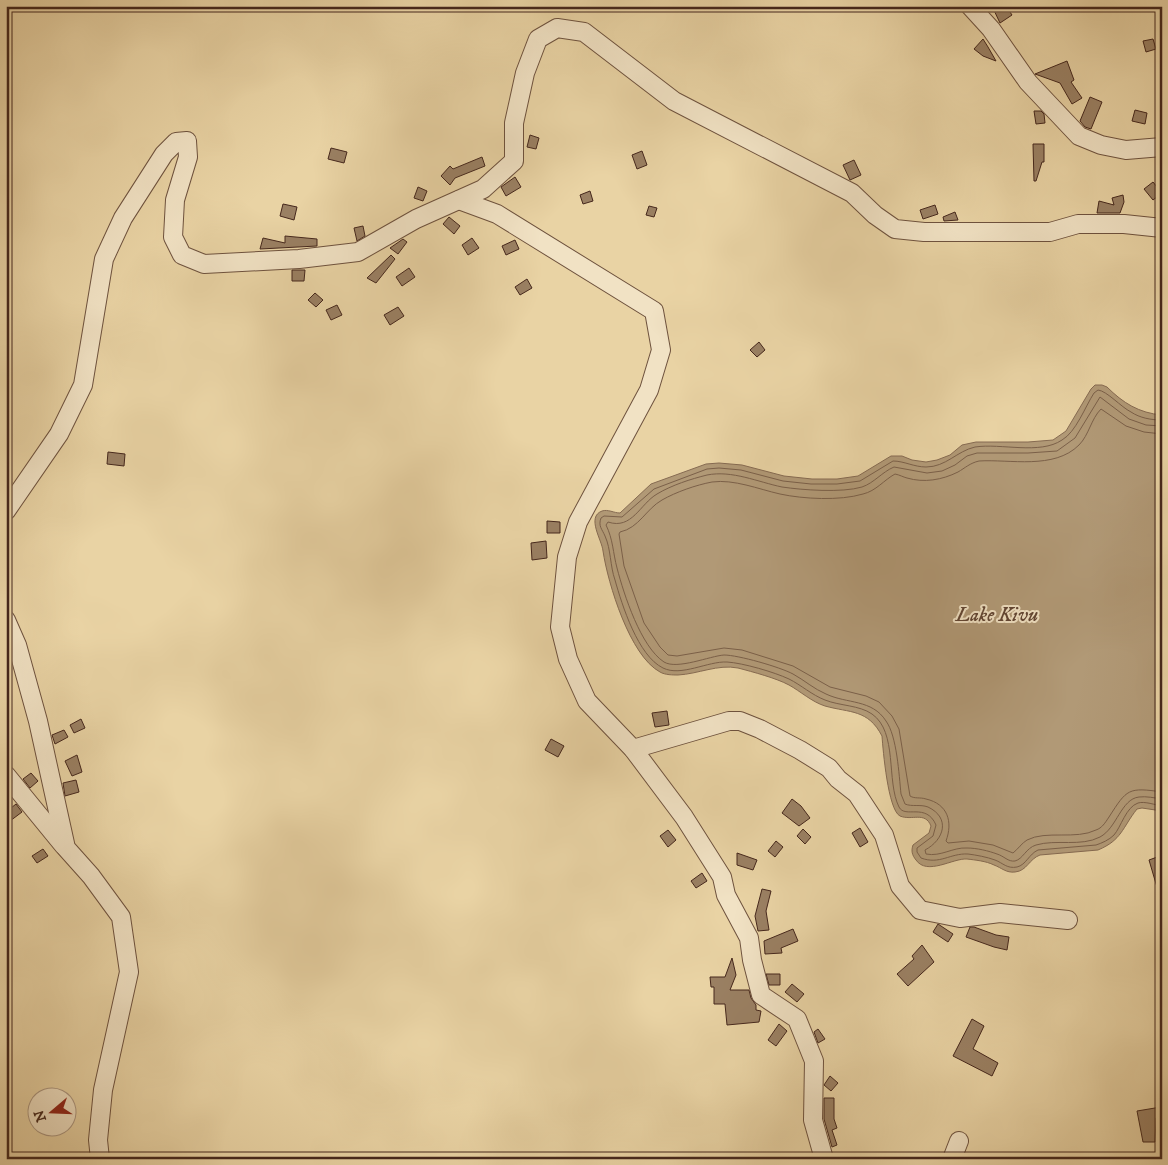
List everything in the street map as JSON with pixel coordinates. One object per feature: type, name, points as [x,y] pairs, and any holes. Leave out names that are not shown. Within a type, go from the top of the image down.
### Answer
[{"type":"street","points":[[970,6],[991,29],[1028,82],[1079,136],[1101,145],[1126,150],[1162,147]]},
{"type":"street","points":[[6,511],[58,434],[83,385],[104,259],[123,218],[164,154],[176,142],[186,141],[188,157],[175,200],[173,237],[182,255],[204,264],[299,259],[358,252],[416,219],[483,189],[514,161],[514,123],[525,73],[538,39],[557,28],[584,32],[674,101],[852,193],[875,215],[895,229],[924,232],[1050,232],[1078,224],[1124,224],[1162,228]]},
{"type":"street","points":[[459,200],[498,214],[654,311],[661,350],[648,390],[578,522],[567,557],[560,627],[568,659],[587,701],[633,749],[684,817],[722,877],[726,895],[748,938],[761,995],[797,1019],[814,1061],[812,1120],[824,1159]]},
{"type":"street","points":[[6,620],[17,645],[35,711],[66,848]]},
{"type":"street","points":[[633,749],[729,721],[740,721],[760,729],[829,768],[838,779],[856,794],[884,835],[900,886],[920,910],[960,918],[1000,913],[1068,920]]},
{"type":"street","points":[[6,775],[91,876],[122,917],[129,972],[103,1090],[98,1140],[100,1159]]},
{"type":"street","points":[[952,1159],[958,1142]]},
{"type":"water","name":"Lake Kivu","points":[[1095,385],[1107,387],[1119,398],[1139,409],[1162,415],[1162,811],[1137,809],[1117,838],[1106,846],[1098,850],[1040,855],[1015,872],[1007,871],[988,863],[967,859],[933,866],[921,865],[914,856],[912,847],[929,833],[931,826],[925,819],[900,816],[896,811],[889,792],[882,736],[871,721],[858,714],[820,704],[778,680],[738,668],[723,667],[678,675],[662,673],[649,664],[630,635],[615,600],[596,529],[595,518],[602,511],[620,513],[651,484],[706,464],[719,463],[742,465],[784,476],[837,479],[858,476],[891,456],[902,456],[926,462],[950,455],[962,445],[976,442],[1053,440],[1066,431]]},
{"type":"building","points":[[992,6],[1006,6],[1012,15],[1000,23]]},
{"type":"building","points":[[983,39],[996,61],[983,56],[974,49]]},
{"type":"building","points":[[1153,39],[1156,49],[1146,52],[1143,41]]},
{"type":"building","points":[[1067,61],[1074,80],[1071,82],[1082,98],[1072,104],[1060,83],[1035,74]]},
{"type":"building","points":[[1090,97],[1102,102],[1091,129],[1085,127],[1080,121]]},
{"type":"building","points":[[1135,110],[1147,113],[1145,124],[1132,121]]},
{"type":"building","points":[[1034,111],[1041,111],[1044,114],[1045,123],[1036,124]]},
{"type":"building","points":[[530,135],[539,138],[536,149],[527,147]]},
{"type":"building","points":[[1033,144],[1044,144],[1044,162],[1042,162],[1036,181],[1034,181]]},
{"type":"building","points":[[331,148],[347,152],[344,163],[328,159]]},
{"type":"building","points":[[642,151],[647,165],[637,169],[632,155]]},
{"type":"building","points":[[482,157],[485,166],[455,178],[450,185],[441,176],[450,166],[453,169]]},
{"type":"building","points":[[854,160],[861,175],[850,180],[843,165]]},
{"type":"building","points":[[515,177],[521,187],[506,196],[501,187]]},
{"type":"building","points":[[1153,182],[1162,193],[1153,200],[1144,189]]},
{"type":"building","points":[[418,187],[427,191],[423,201],[414,198]]},
{"type":"building","points":[[590,191],[593,201],[583,204],[580,195]]},
{"type":"building","points":[[1123,195],[1124,202],[1120,213],[1097,213],[1099,201],[1114,205],[1112,198]]},
{"type":"building","points":[[283,204],[297,207],[294,220],[280,216]]},
{"type":"building","points":[[935,205],[938,214],[923,219],[920,210]]},
{"type":"building","points":[[649,206],[657,208],[654,217],[646,215]]},
{"type":"building","points":[[955,212],[958,220],[944,221],[943,217]]},
{"type":"building","points":[[449,217],[460,226],[454,234],[443,224]]},
{"type":"building","points":[[363,226],[365,236],[357,241],[354,228]]},
{"type":"building","points":[[285,236],[317,239],[317,246],[260,249],[263,238],[285,243]]},
{"type":"building","points":[[472,238],[479,248],[468,255],[462,245]]},
{"type":"building","points":[[403,239],[407,242],[398,254],[390,248]]},
{"type":"building","points":[[515,240],[519,249],[506,255],[502,246]]},
{"type":"building","points":[[391,255],[395,259],[376,283],[367,278]]},
{"type":"building","points":[[409,268],[415,277],[402,286],[396,277]]},
{"type":"building","points":[[292,270],[305,270],[304,281],[292,281]]},
{"type":"building","points":[[527,279],[532,288],[520,295],[515,287]]},
{"type":"building","points":[[315,293],[323,300],[316,307],[308,300]]},
{"type":"building","points":[[337,305],[342,315],[331,320],[326,310]]},
{"type":"building","points":[[398,307],[404,316],[390,325],[384,315]]},
{"type":"building","points":[[759,342],[765,350],[757,357],[750,350]]},
{"type":"building","points":[[108,452],[125,454],[124,466],[107,464]]},
{"type":"building","points":[[547,521],[560,522],[560,533],[547,533]]},
{"type":"building","points":[[546,541],[547,558],[532,560],[531,543]]},
{"type":"building","points":[[667,711],[669,725],[655,727],[652,713]]},
{"type":"building","points":[[81,719],[85,728],[74,733],[70,725]]},
{"type":"building","points":[[64,730],[68,737],[55,744],[52,735]]},
{"type":"building","points":[[551,739],[564,746],[558,757],[545,750]]},
{"type":"building","points":[[77,755],[82,772],[72,776],[65,761]]},
{"type":"building","points":[[31,773],[38,781],[30,788],[23,779]]},
{"type":"building","points":[[76,780],[79,792],[65,796],[63,783]]},
{"type":"building","points":[[792,799],[801,806],[810,818],[799,826],[782,813]]},
{"type":"building","points":[[16,804],[22,812],[6,824],[6,812]]},
{"type":"building","points":[[860,828],[868,842],[860,847],[852,833]]},
{"type":"building","points":[[803,829],[811,837],[805,844],[797,836]]},
{"type":"building","points":[[668,830],[676,840],[668,847],[660,836]]},
{"type":"building","points":[[776,841],[783,847],[775,857],[768,851]]},
{"type":"building","points":[[43,849],[48,856],[37,863],[32,856]]},
{"type":"building","points":[[737,853],[757,860],[753,870],[737,865]]},
{"type":"building","points":[[1160,856],[1162,864],[1162,894],[1159,894],[1149,860]]},
{"type":"building","points":[[702,873],[707,881],[696,888],[691,881]]},
{"type":"building","points":[[762,889],[771,891],[766,911],[769,930],[758,931],[755,916]]},
{"type":"building","points":[[938,924],[953,934],[948,942],[933,932]]},
{"type":"building","points":[[970,927],[1009,937],[1007,950],[966,937]]},
{"type":"building","points":[[793,929],[798,941],[781,948],[782,953],[765,954],[764,941]]},
{"type":"building","points":[[922,945],[934,962],[908,986],[897,974],[914,959],[912,956]]},
{"type":"building","points":[[732,958],[736,975],[730,990],[749,990],[751,998],[756,1005],[756,1010],[761,1011],[759,1022],[727,1025],[725,1004],[714,1004],[714,987],[711,987],[710,977],[725,977]]},
{"type":"building","points":[[766,974],[780,974],[780,985],[769,985]]},
{"type":"building","points":[[792,984],[804,994],[797,1002],[785,992]]},
{"type":"building","points":[[972,1019],[984,1026],[973,1049],[998,1063],[992,1076],[953,1056]]},
{"type":"building","points":[[779,1024],[787,1031],[776,1046],[768,1040]]},
{"type":"building","points":[[818,1029],[825,1039],[818,1043],[814,1032]]},
{"type":"building","points":[[830,1076],[838,1083],[831,1091],[824,1085]]},
{"type":"building","points":[[824,1098],[834,1098],[834,1119],[837,1128],[832,1130],[837,1145],[832,1147],[824,1119]]},
{"type":"building","points":[[1161,1107],[1162,1117],[1156,1118],[1155,1142],[1143,1142],[1137,1111]]}]
